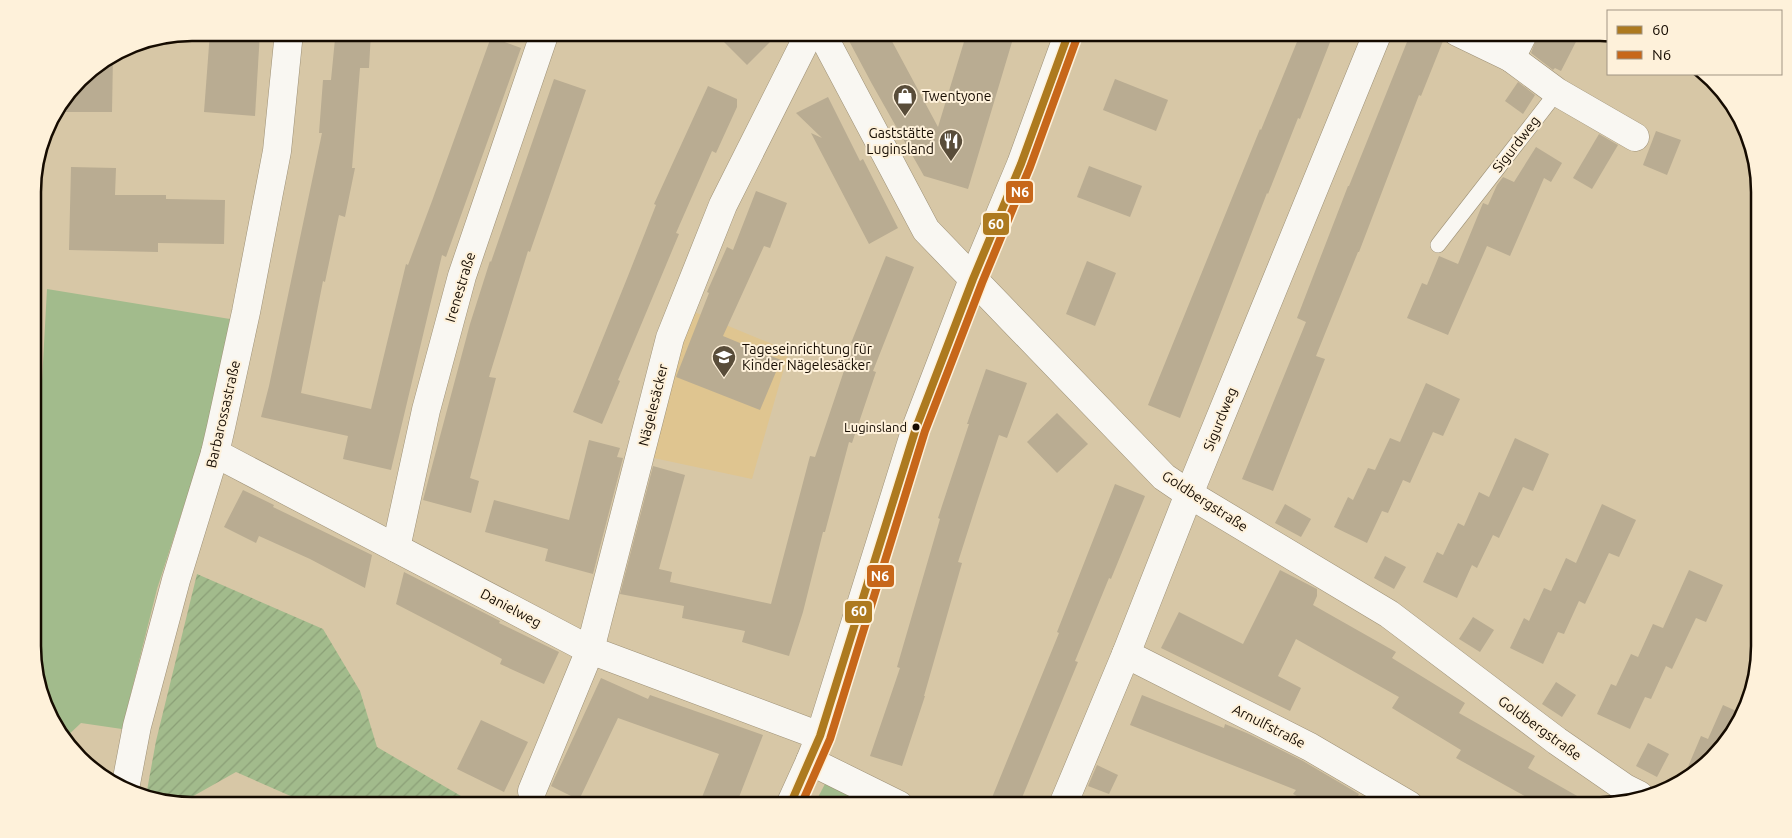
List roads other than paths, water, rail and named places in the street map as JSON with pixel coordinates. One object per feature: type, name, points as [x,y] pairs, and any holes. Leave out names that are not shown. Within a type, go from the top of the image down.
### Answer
[{"type":"street","points":[[794,797],[815,749],[916,428],[973,279],[1021,164],[1066,41]]},
{"type":"street","name":"Sigurdweg","points":[[1067,796],[1374,41]]},
{"type":"street","points":[[1476,41],[1511,58],[1557,92],[1635,137]]},
{"type":"street","points":[[1511,58],[1519,41]]},
{"type":"street","name":"Barbarossastraße","points":[[126,781],[137,726],[174,589],[215,453],[246,312],[277,151],[288,42]]},
{"type":"street","name":"Irenestraße","points":[[396,548],[426,410],[462,276],[542,42]]},
{"type":"street","name":"Nägelesäcker","points":[[532,791],[590,650],[670,338],[722,205],[805,42]]},
{"type":"street","name":"Goldbergstraße","points":[[826,42],[926,230],[1164,476],[1189,494],[1388,614],[1557,741],[1635,793]]},
{"type":"street","name":"Danielweg","points":[[215,453],[590,650],[815,749],[886,797]]},
{"type":"street","name":"Arnulfstraße","points":[[1126,654],[1310,747],[1394,796]]},
{"type":"lane","name":"Sigurdweg","points":[[1438,244],[1557,92]]},
{"type":"place","name":"Twentyone","points":[[905,117]]},
{"type":"place","name":"Gaststätte Luginsland","points":[[951,162]]},
{"type":"place","name":"Tageseinrichtung für Kinder Nägelesäcker","points":[[724,378]]},
{"type":"place","name":"Luginsland","points":[[916,427]]}]
